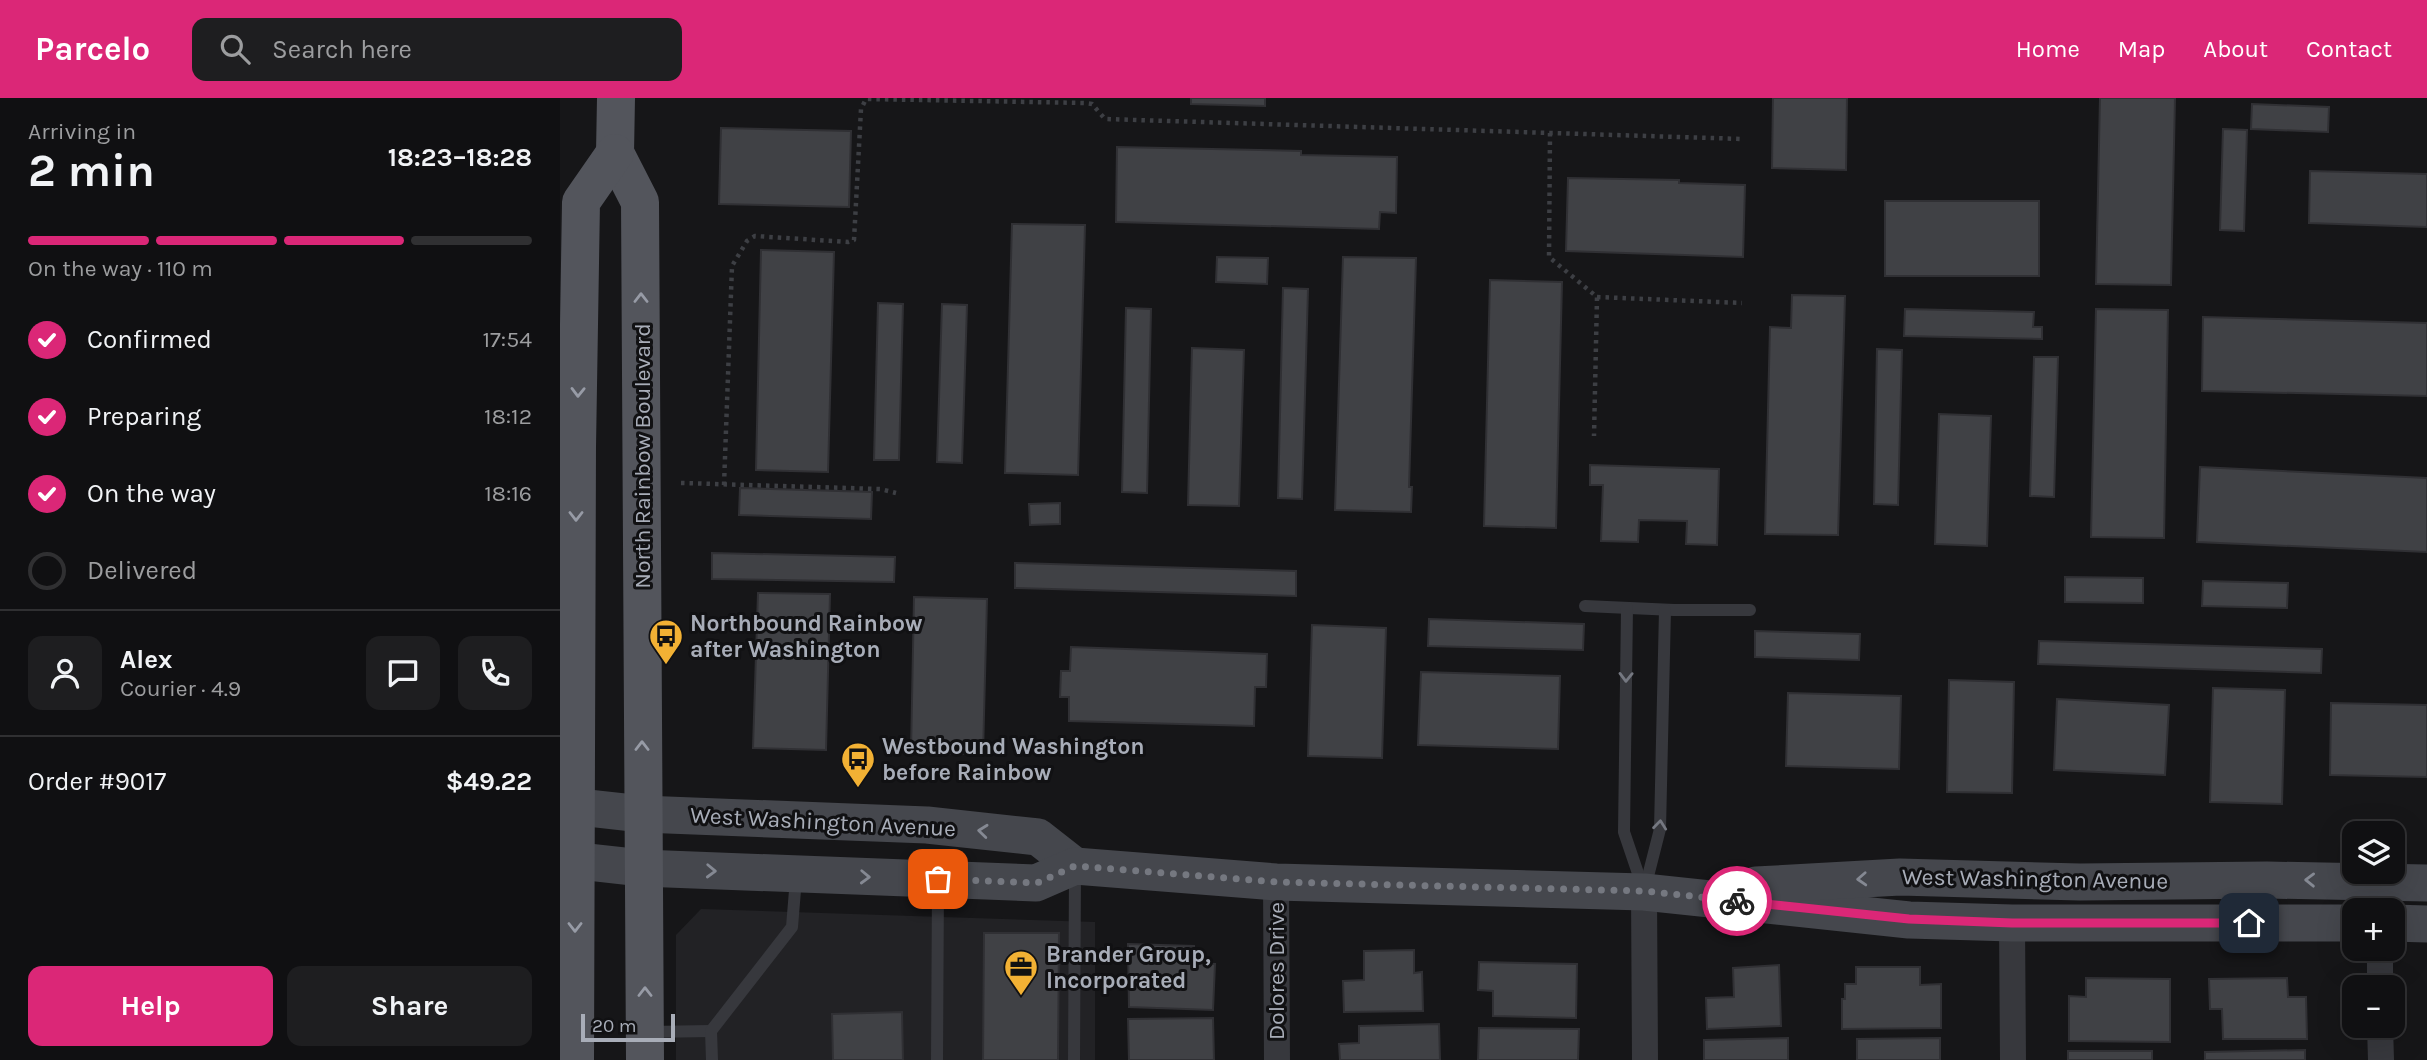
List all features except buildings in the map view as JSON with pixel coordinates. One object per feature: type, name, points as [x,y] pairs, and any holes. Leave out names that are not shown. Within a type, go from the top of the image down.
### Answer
[{"type":"main road","name":"North Rainbow Boulevard","points":[[616,98],[615,152],[640,202],[645,1046]]},
{"type":"main road","points":[[575,1060],[568,859],[572,341],[581,202],[615,152]]},
{"type":"main road","name":"West Washington Avenue","points":[[568,805],[642,814],[927,825],[1038,836],[1075,866]]},
{"type":"main road","name":"West Washington Avenue","points":[[568,859],[642,868],[1037,883],[1075,866],[1276,882],[1644,891],[1900,877],[2080,882],[2267,880],[2379,896],[2427,883]]},
{"type":"main road","name":"West Washington Avenue","points":[[1644,891],[1909,919],[2012,923],[2342,923]]},
{"type":"main road","points":[[2405,923],[2427,924]]},
{"type":"street","name":"Dolores Drive","points":[[1276,882],[1277,1060]]},
{"type":"street","points":[[1644,891],[1645,1060]]},
{"type":"street","points":[[2012,923],[2013,1060]]},
{"type":"street","points":[[2381,1038],[2381,1060]]},
{"type":"lane","points":[[1585,606],[1750,610]]},
{"type":"lane","points":[[1628,608],[1624,832],[1644,891]]},
{"type":"lane","points":[[1644,891],[1660,829],[1665,610]]},
{"type":"lane","points":[[1074,1060],[1075,866]]},
{"type":"lane","points":[[645,1046],[711,1031],[792,927],[797,875]]},
{"type":"lane","points":[[937,1060],[938,879]]},
{"type":"lane","points":[[711,1031],[712,1060]]},
{"type":"path","points":[[724,485],[732,265],[747,241],[755,236],[848,242],[854,240],[861,109],[866,99],[1085,103],[1092,104],[1105,119],[1743,139]]},
{"type":"path","points":[[1550,134],[1549,257],[1597,297],[1742,303]]},
{"type":"path","points":[[1594,436],[1597,297]]},
{"type":"path","points":[[681,483],[880,489],[896,493]]},
{"type":"shaded area","points":[[701,909],[1095,922],[1095,1060],[676,1060],[676,935]]},
{"type":"way so far","points":[[938,879],[1037,883],[1075,866],[1276,882],[1644,891],[1737,901]]},
{"type":"place","name":"Northbound Rainbow after Washington","points":[[666,666]]},
{"type":"place","name":"Westbound Washington before Rainbow","points":[[858,789]]},
{"type":"place","name":"Brander Group, Incorporated","points":[[1021,997]]},
{"type":"route","points":[[1737,901],[1909,919],[2012,923],[2249,923]]}]
